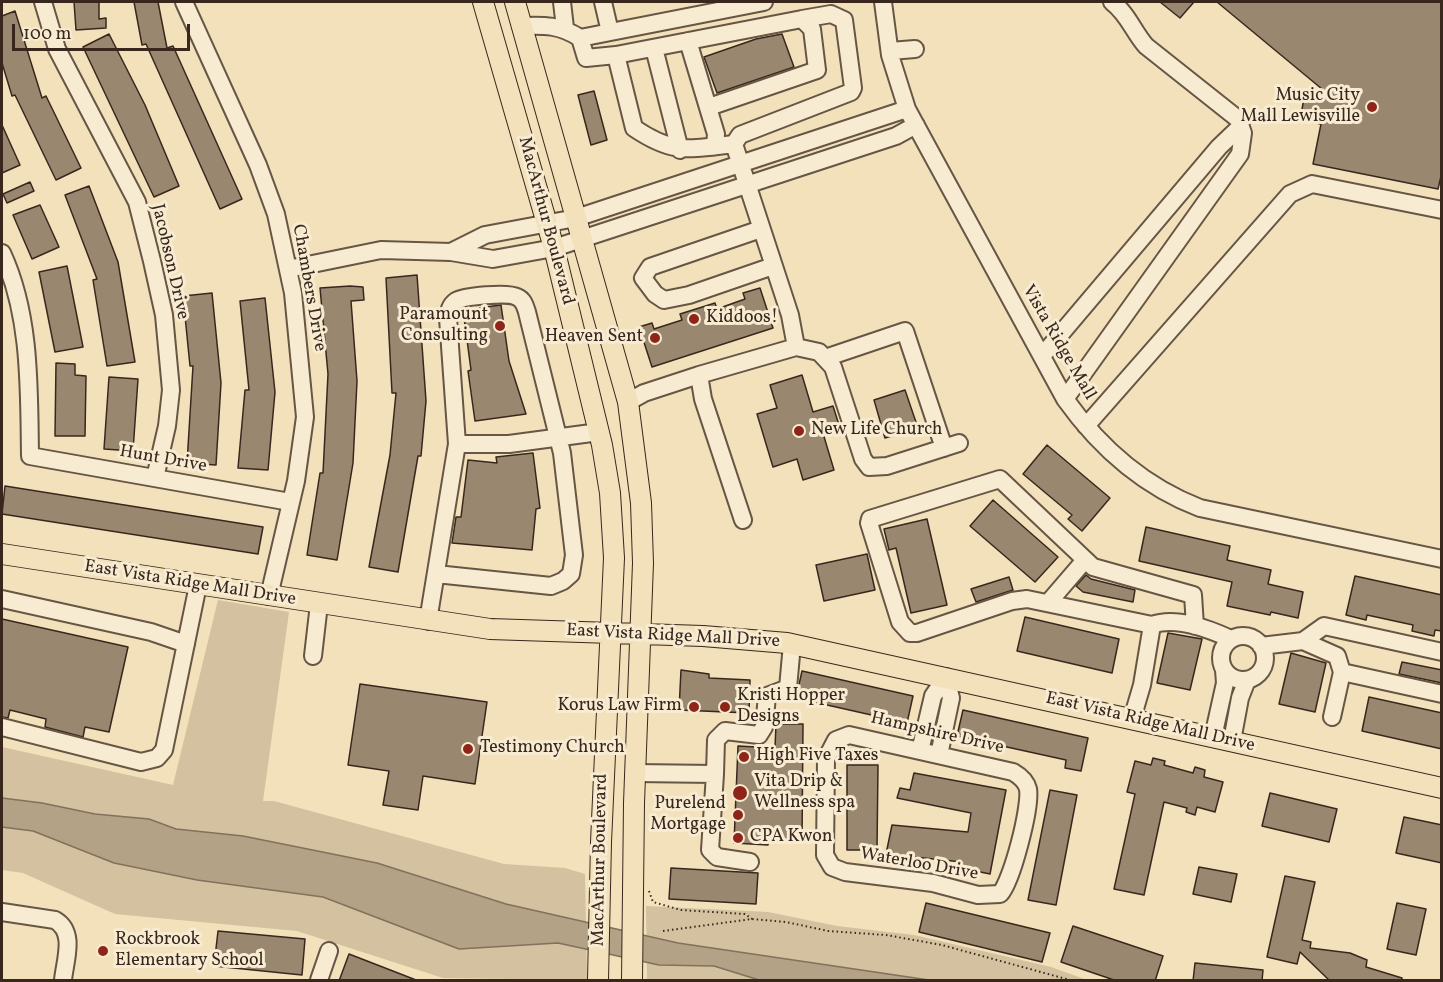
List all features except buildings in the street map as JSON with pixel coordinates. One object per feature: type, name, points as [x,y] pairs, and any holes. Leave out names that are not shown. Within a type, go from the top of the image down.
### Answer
[{"type":"main road","name":"MacArthur Boulevard","points":[[483,2],[554,248],[599,432],[610,493],[613,527],[598,978]]},
{"type":"main road","name":"MacArthur Boulevard","points":[[515,2],[628,402],[643,525],[635,773],[635,909],[632,980]]},
{"type":"main road","name":"East Vista Ridge Mall Drive","points":[[2,554],[428,621],[518,631],[641,633],[792,644],[1442,788]]},
{"type":"street","name":"Jacobson Drive","points":[[43,2],[57,49],[137,202],[152,261],[164,315],[171,390],[167,426],[155,478]]},
{"type":"street","name":"Chambers Drive","points":[[184,2],[258,165],[276,214],[288,269],[301,354],[305,417],[296,481],[269,596]]},
{"type":"street","points":[[562,2],[565,28]]},
{"type":"street","points":[[603,2],[610,32]]},
{"type":"street","points":[[580,38],[764,2]]},
{"type":"street","name":"Vista Ridge Mall","points":[[883,2],[890,51],[907,109],[1065,399],[1086,426],[1135,474],[1177,499],[1200,508],[1442,559]]},
{"type":"street","points":[[1065,399],[1240,154],[1243,133],[1238,119],[1146,46],[1136,35],[1125,12],[1112,2]]},
{"type":"street","points":[[521,26],[553,25],[565,28],[580,38],[586,58],[616,55],[831,14],[844,20],[853,88],[851,92],[740,135],[734,144]]},
{"type":"street","points":[[709,107],[817,70],[812,29],[802,20]]},
{"type":"street","points":[[688,41],[716,134],[715,146]]},
{"type":"street","points":[[654,48],[680,150]]},
{"type":"street","points":[[890,51],[915,48]]},
{"type":"street","points":[[616,55],[634,128],[653,141],[680,150],[734,144]]},
{"type":"street","points":[[451,252],[485,235],[576,218],[907,109]]},
{"type":"street","points":[[288,269],[381,250],[451,252],[493,258],[554,248],[896,136],[916,125]]},
{"type":"street","points":[[1042,356],[1219,147],[1241,126]]},
{"type":"street","points":[[734,144],[790,315],[796,347]]},
{"type":"street","points":[[1086,426],[1290,194],[1312,184],[1442,210]]},
{"type":"street","points":[[761,229],[650,267],[643,278],[655,294],[664,300],[689,295],[773,266]]},
{"type":"street","name":"Hunt Drive","points":[[2,253],[8,267],[28,352],[30,456],[290,502]]},
{"type":"street","points":[[428,621],[457,444],[448,318],[450,307],[457,300],[504,294],[517,297],[524,303],[559,438],[574,555],[571,574],[563,581],[551,586],[436,574]]},
{"type":"street","points":[[628,402],[644,393],[796,347],[819,352],[833,367],[863,459],[869,467],[887,466],[951,446],[905,331],[825,358]]},
{"type":"street","points":[[699,375],[703,399],[743,520]]},
{"type":"street","points":[[457,444],[509,444],[599,432]]},
{"type":"street","points":[[1195,626],[1193,595],[1093,567],[1000,479],[870,519],[869,524],[900,622],[910,633],[917,633],[1012,601],[1027,599],[1152,625],[1162,621],[1195,626],[1231,639]]},
{"type":"street","points":[[1048,603],[1085,560]]},
{"type":"street","points":[[2,727],[141,762],[157,758],[164,750],[198,585]]},
{"type":"street","points":[[2,599],[151,633],[186,644]]},
{"type":"street","points":[[313,656],[319,604]]},
{"type":"street","points":[[1132,719],[1142,685],[1152,625]]},
{"type":"street","points":[[1261,646],[1303,641],[1324,626],[1442,652]]},
{"type":"street","points":[[1237,636],[1251,637],[1264,652],[1264,666],[1260,672],[1247,680],[1223,739],[1225,683],[1221,664],[1222,650],[1231,639],[1237,636]]},
{"type":"street","points":[[1303,641],[1337,656],[1342,672],[1332,717]]},
{"type":"street","points":[[750,862],[717,857],[710,850],[716,740],[725,731],[759,735],[764,727],[766,696],[788,688],[792,644]]},
{"type":"street","points":[[1224,670],[1234,678],[1247,680]]},
{"type":"street","points":[[1342,672],[1442,694]]},
{"type":"street","points":[[920,751],[933,696],[946,677]]},
{"type":"street","points":[[939,755],[951,698],[946,677]]},
{"type":"street","name":"Hampshire Drive","points":[[832,867],[825,855],[826,759],[836,740],[856,736],[1013,772],[1025,783],[1028,800],[1011,877],[1000,894]]},
{"type":"street","points":[[635,773],[715,774]]},
{"type":"street","name":"Waterloo Drive","points":[[832,867],[845,872],[933,883],[978,895],[1000,894]]},
{"type":"street","points":[[2,912],[55,920],[62,924],[68,938],[63,981]]},
{"type":"street","points":[[319,981],[329,951]]},
{"type":"path","points":[[647,890],[653,902],[681,910],[745,914],[752,919]]},
{"type":"path","points":[[663,931],[752,919],[942,945],[1070,981]]},
{"type":"shaded area","points":[[218,600],[289,612],[263,801],[274,801],[504,864],[565,868],[585,874],[587,980],[443,978],[297,931],[115,914],[23,873],[2,870],[2,747],[173,785]]},
{"type":"shaded area","points":[[2,798],[42,803],[95,814],[149,819],[176,829],[243,836],[377,863],[506,904],[678,943],[929,980],[759,980],[714,966],[659,965],[558,943],[459,949],[323,897],[197,880],[114,863],[33,831],[2,827]]},
{"type":"shaded area","points":[[646,906],[768,912],[837,926],[914,935],[1051,967],[1087,980],[647,980]]},
{"type":"place","name":"Music City Mall Lewisville","points":[[1372,107]]},
{"type":"place","name":"Kiddoos!","points":[[694,319]]},
{"type":"place","name":"Paramount Consulting","points":[[500,326]]},
{"type":"place","name":"Heaven Sent","points":[[655,338]]},
{"type":"place","name":"New Life Church","points":[[799,431]]},
{"type":"place","name":"Korus Law Firm","points":[[694,707]]},
{"type":"place","name":"Kristi Hopper Designs","points":[[725,707]]},
{"type":"place","name":"Testimony Church","points":[[468,749]]},
{"type":"place","name":"High Five Taxes","points":[[744,757]]},
{"type":"place","name":"Vita Drip & Wellness spa","points":[[740,793]]},
{"type":"place","name":"Purelend Mortgage","points":[[738,815]]},
{"type":"place","name":"CPA Kwon","points":[[738,838]]},
{"type":"place","name":"Rockbrook Elementary School","points":[[103,951]]}]
